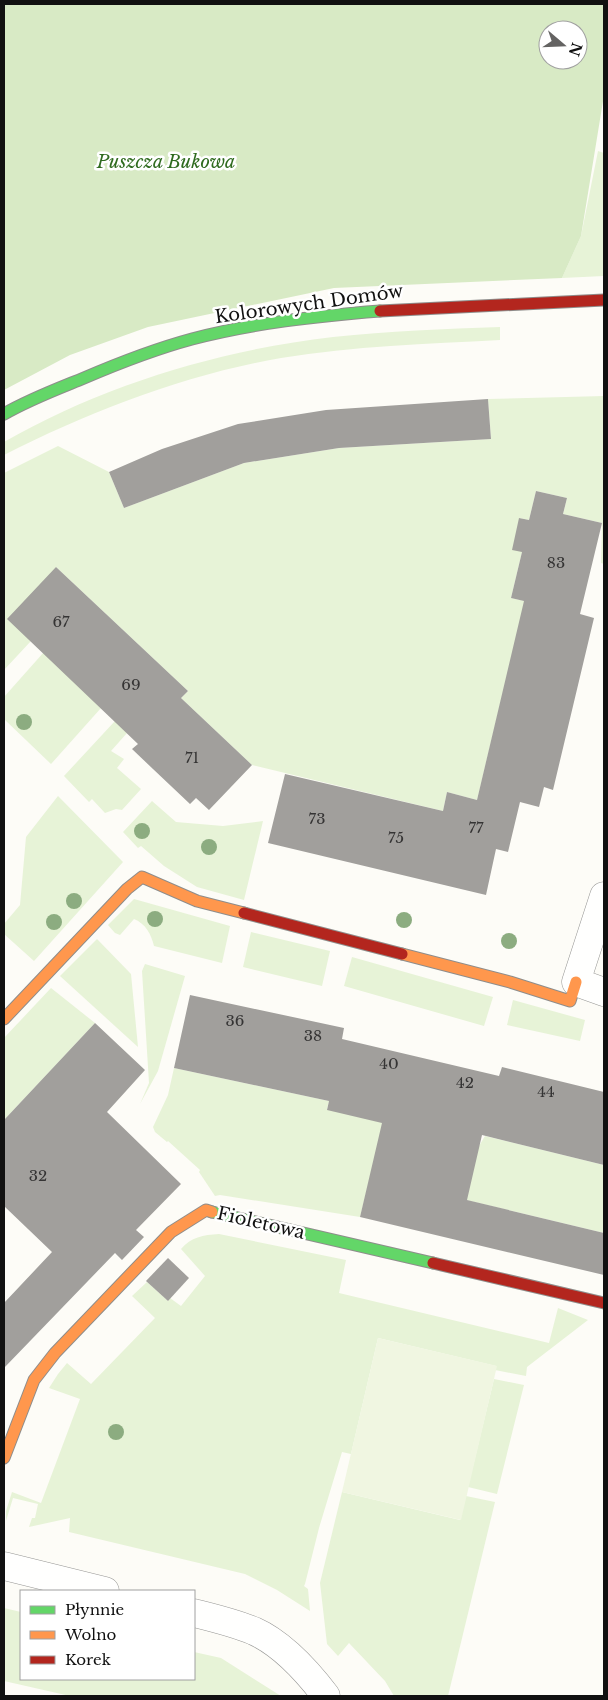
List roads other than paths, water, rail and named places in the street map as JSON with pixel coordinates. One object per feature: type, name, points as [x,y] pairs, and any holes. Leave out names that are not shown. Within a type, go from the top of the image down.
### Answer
[{"type":"street","name":"Kolorowych Domów","points":[[4,414],[50,391],[132,358],[207,336],[292,320],[400,309],[604,300]]},
{"type":"street","points":[[4,1019],[127,889],[142,877],[197,901],[510,982],[570,1001],[604,896]]},
{"type":"street","points":[[576,982],[604,992]]},
{"type":"street","name":"Fioletowa","points":[[4,1458],[34,1380],[55,1353],[171,1232],[206,1210],[604,1303]]},
{"type":"street","points":[[4,1566],[101,1590]]},
{"type":"street","points":[[195,1613],[254,1631],[277,1644],[326,1696]]},
{"type":"park label","name":"Puszcza Bukowa","points":[[166,162]]}]
